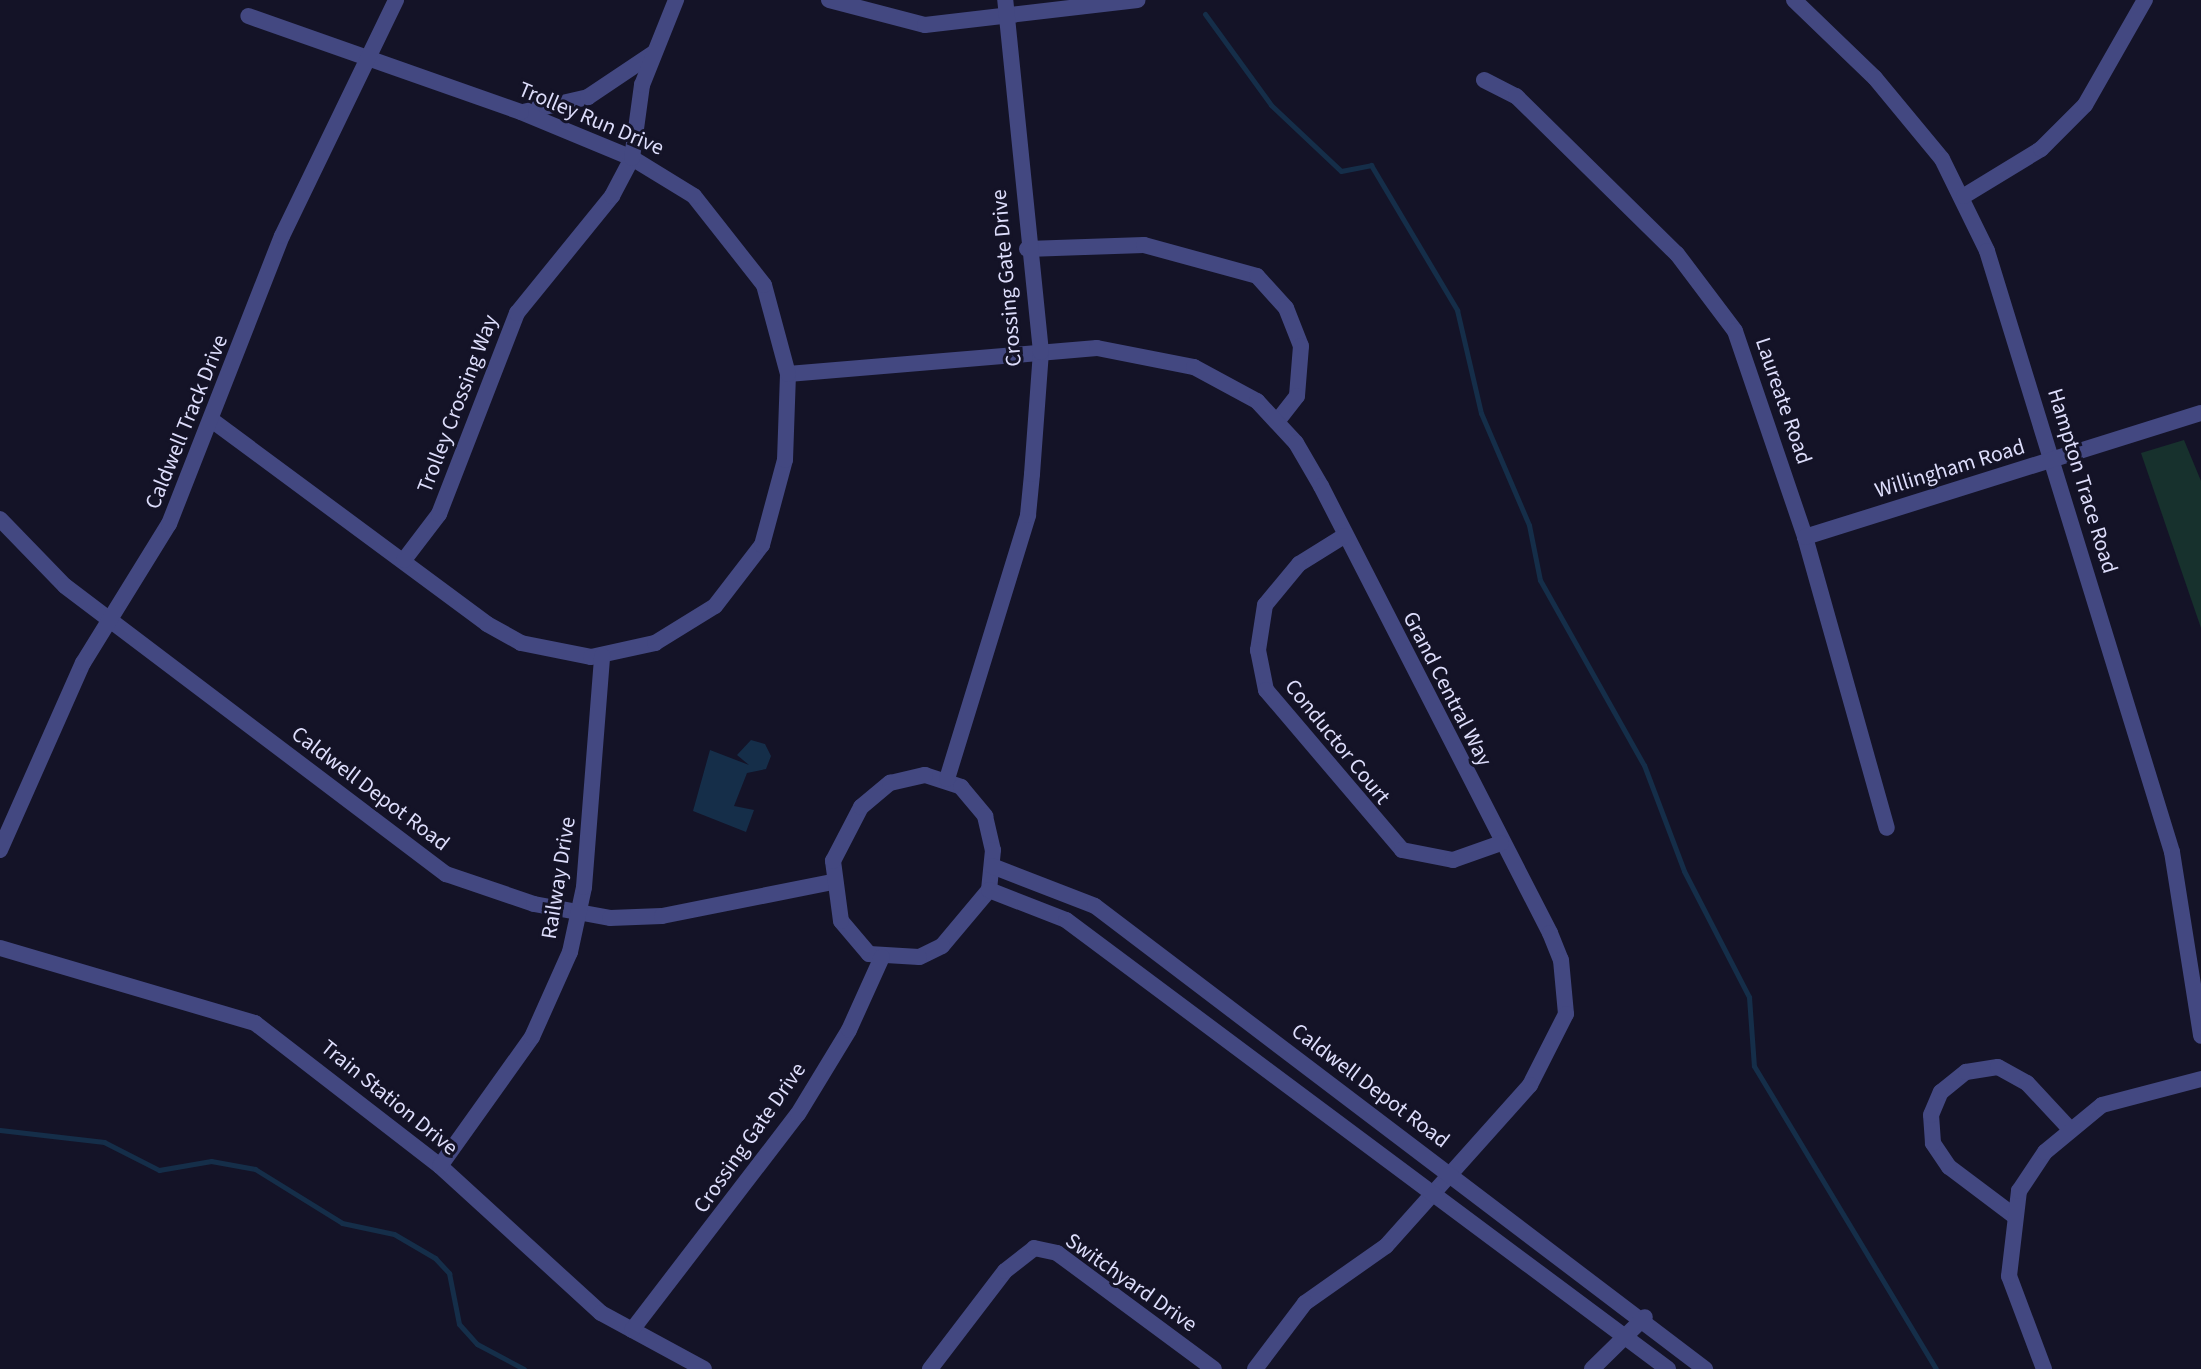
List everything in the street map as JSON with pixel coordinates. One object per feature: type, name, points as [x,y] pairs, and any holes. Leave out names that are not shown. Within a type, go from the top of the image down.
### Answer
[{"type":"street","name":"Caldwell Track Drive","points":[[0,850],[108,619],[154,555],[213,421],[282,236],[396,0]]},
{"type":"street","name":"Trolley Crossing Way","points":[[404,560],[439,514],[517,313],[612,196],[632,158],[653,53],[676,0]]},
{"type":"street","points":[[829,0],[925,25],[1006,19],[1138,0]]},
{"type":"street","name":"Crossing Gate Drive","points":[[947,779],[1028,515],[1041,352],[1027,249],[1005,0]]},
{"type":"street","name":"Hampton Trace Road","points":[[1794,0],[1901,107],[1964,196],[2053,459],[2186,905],[2186,969],[2201,1036]]},
{"type":"street","points":[[1964,196],[2023,163],[2078,114],[2117,60],[2145,0]]},
{"type":"street","name":"Trolley Run Drive","points":[[213,421],[521,643],[602,656],[688,629],[749,564],[776,507],[788,374],[764,285],[736,240],[694,196],[632,158],[521,112],[368,61],[248,16]]},
{"type":"street","points":[[521,112],[588,97],[653,53]]},
{"type":"street","name":"Laureate Road","points":[[1484,80],[1516,96],[1632,209],[1727,320],[1754,372],[1805,537],[1887,828]]},
{"type":"street","points":[[1027,249],[1144,245],[1257,276],[1286,308],[1301,346],[1297,396],[1277,422]]},
{"type":"street","name":"Grand Central Way","points":[[788,374],[1097,348],[1194,367],[1228,381],[1277,422],[1296,443],[1561,960],[1566,1014],[1530,1085],[1386,1246],[1305,1303],[1255,1369]]},
{"type":"street","name":"Willingham Road","points":[[1805,537],[2201,413]]},
{"type":"street","name":"Caldwell Depot Road","points":[[0,519],[108,619],[446,874],[580,912],[662,916],[832,882]]},
{"type":"street","name":"Conductor Court","points":[[1344,536],[1299,564],[1265,605],[1258,650],[1266,690],[1402,850],[1453,860],[1501,843]]},
{"type":"street","name":"Railway Drive","points":[[440,1166],[532,1037],[580,912],[602,656]]},
{"type":"street","points":[[909,777],[947,779],[985,816],[992,866],[989,890],[942,946],[919,957],[882,957],[847,931],[832,882],[840,839],[874,795],[909,777]]},
{"type":"street","name":"Caldwell Depot Road","points":[[992,866],[1095,906],[1645,1317],[1705,1369]]},
{"type":"street","points":[[989,890],[1066,920],[1668,1369]]},
{"type":"street","name":"Train Station Drive","points":[[0,948],[255,1023],[440,1166],[566,1285],[632,1330],[704,1369]]},
{"type":"street","name":"Crossing Gate Drive","points":[[632,1330],[798,1114],[849,1030],[882,957]]},
{"type":"street","points":[[2013,1215],[1949,1167],[1933,1143],[1931,1115],[1941,1092],[1966,1072],[1998,1067],[2027,1083],[2069,1128]]},
{"type":"street","points":[[2044,1369],[2009,1276],[2013,1215],[2019,1191],[2069,1128],[2102,1105],[2201,1079]]},
{"type":"street","name":"Switchyard Drive","points":[[930,1369],[1005,1271],[1034,1248],[1057,1253],[1214,1369]]},
{"type":"street","points":[[1592,1369],[1645,1317]]},
{"type":"green space","points":[[2184,440],[2201,481],[2201,628],[2141,453]]},
{"type":"water","points":[[751,740],[765,744],[771,756],[766,769],[747,773],[734,806],[754,810],[746,832],[693,811],[710,750],[749,765],[737,755]]},
{"type":"waterway","points":[[1205,14],[1271,105],[1341,171],[1371,165],[1457,310],[1481,413],[1529,525],[1540,580],[1644,765],[1684,871],[1749,997],[1754,1066],[1936,1369]]},
{"type":"waterway","points":[[0,1130],[104,1142],[159,1170],[211,1161],[255,1169],[342,1223],[394,1234],[435,1258],[449,1273],[459,1324],[477,1344],[524,1369]]}]
